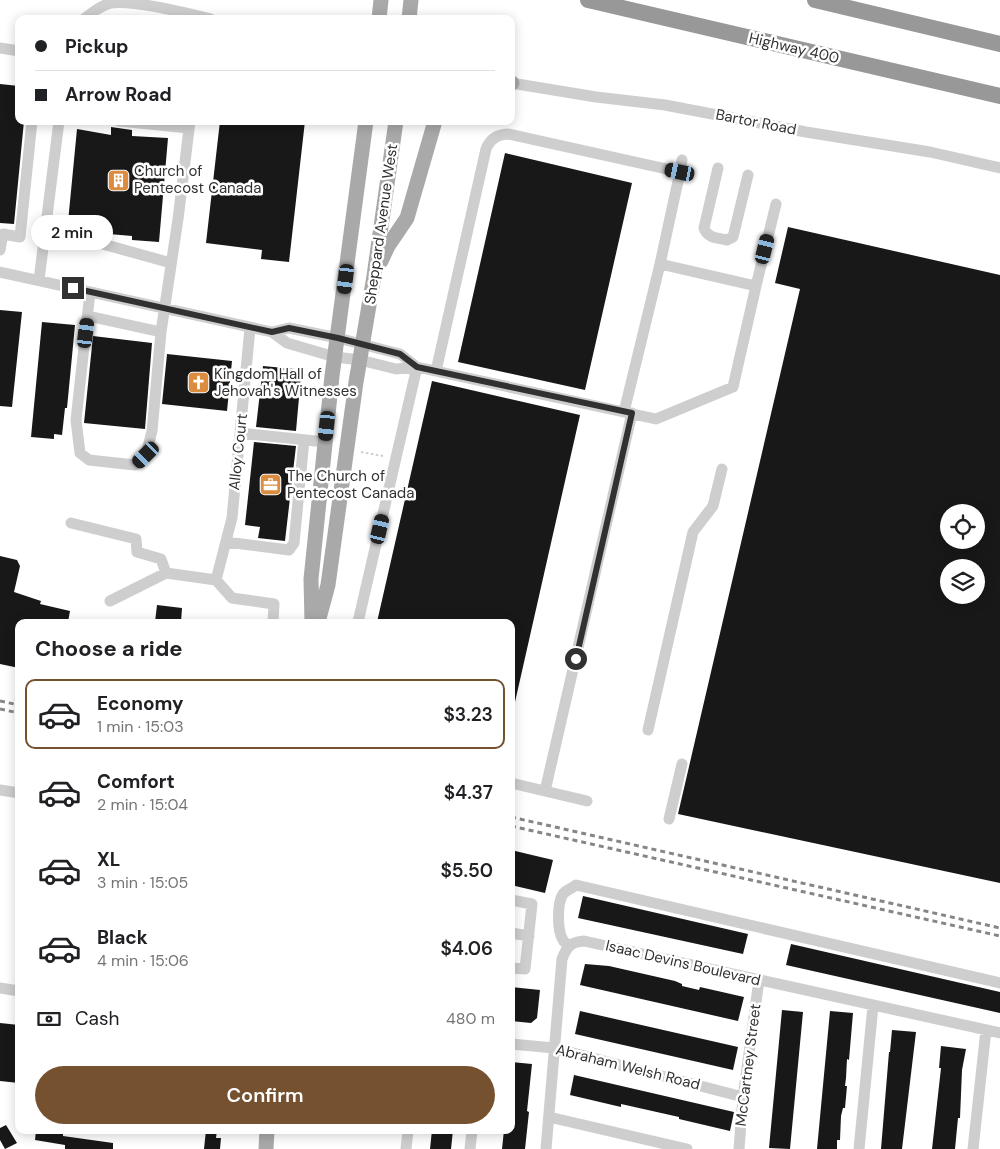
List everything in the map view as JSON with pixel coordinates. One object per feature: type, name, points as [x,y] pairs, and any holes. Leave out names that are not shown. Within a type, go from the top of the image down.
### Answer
[{"type":"highway","name":"Highway 400","points":[[588,0],[1000,96]]},
{"type":"highway","points":[[815,0],[1000,44]]},
{"type":"main road","points":[[380,15],[382,0]]},
{"type":"main road","points":[[409,15],[411,0]]},
{"type":"main road","name":"Sheppard Avenue West","points":[[312,619],[312,579],[325,442],[365,125]]},
{"type":"main road","name":"Sheppard Avenue West","points":[[319,619],[328,585],[395,125]]},
{"type":"main road","points":[[374,276],[388,246],[407,218],[434,125]]},
{"type":"main road","points":[[266,1149],[267,1134]]},
{"type":"street","points":[[89,15],[96,9],[112,3],[131,2],[190,15]]},
{"type":"street","points":[[0,48],[15,50]]},
{"type":"street","name":"Bartor Road","points":[[515,84],[596,97],[665,105],[806,132],[930,152],[1000,168]]},
{"type":"street","points":[[0,250],[3,234],[20,237],[32,125]]},
{"type":"street","points":[[39,280],[58,125]]},
{"type":"street","points":[[90,292],[76,420],[80,453],[89,460],[135,466],[146,455],[152,431],[161,332],[190,125]]},
{"type":"street","points":[[436,371],[486,149],[493,138],[509,134],[681,166],[545,791]]},
{"type":"street","points":[[718,168],[704,228],[708,236],[727,240],[733,236],[748,175]]},
{"type":"street","points":[[272,332],[287,344],[335,357],[360,360],[396,369],[417,367],[656,418],[733,387],[776,204]]},
{"type":"street","points":[[74,236],[171,263]]},
{"type":"street","points":[[660,264],[756,286]]},
{"type":"street","points":[[0,272],[250,328],[272,332],[289,328],[338,338],[400,354],[417,367]]},
{"type":"street","points":[[88,316],[161,332]]},
{"type":"street","name":"Alloy Court","points":[[216,580],[232,518],[250,328]]},
{"type":"street","points":[[359,619],[417,367]]},
{"type":"street","points":[[240,433],[325,442]]},
{"type":"street","points":[[226,544],[289,550],[294,543],[304,440]]},
{"type":"street","points":[[648,730],[694,532],[713,506],[722,469]]},
{"type":"street","points":[[70,523],[136,539],[137,552],[161,559],[166,574]]},
{"type":"street","points":[[110,601],[166,574],[216,580],[232,598],[274,604],[273,619]]},
{"type":"street","points":[[669,819],[682,764]]},
{"type":"street","points":[[515,784],[587,801]]},
{"type":"street","points":[[0,790],[15,792]]},
{"type":"street","points":[[546,1149],[562,959],[569,946],[563,940],[560,931],[558,911],[563,894],[576,885],[1000,983]]},
{"type":"street","points":[[515,901],[532,904],[525,969],[515,968]]},
{"type":"street","points":[[515,934],[529,936]]},
{"type":"street","name":"Isaac Devins Boulevard","points":[[569,946],[575,942],[584,941],[1000,1033]]},
{"type":"street","name":"McCartney Street","points":[[739,1149],[743,1097],[759,980]]},
{"type":"street","points":[[0,988],[15,990]]},
{"type":"street","points":[[858,1149],[873,1006]]},
{"type":"street","points":[[973,1149],[986,1030]]},
{"type":"street","name":"Abraham Welsh Road","points":[[515,1044],[554,1048],[743,1097]]},
{"type":"street","points":[[549,1117],[687,1149]]},
{"type":"street","points":[[406,1149],[408,1134]]},
{"type":"street","points":[[470,1149],[472,1134]]},
{"type":"path","points":[[356,451],[383,456]]},
{"type":"building","points":[[0,84],[15,86],[15,125],[24,125],[14,224],[0,223]]},
{"type":"building","points":[[220,125],[305,125],[289,262],[261,259],[262,250],[206,243]]},
{"type":"building","name":"Church of Pentecost Canada","points":[[111,127],[132,130],[132,136],[168,138],[159,242],[132,240],[132,236],[109,234],[109,229],[88,227],[88,224],[68,222],[77,129],[111,135]]},
{"type":"building","points":[[505,153],[632,183],[585,390],[458,362]]},
{"type":"building","points":[[788,227],[1000,275],[1000,883],[678,814],[800,289],[775,283]]},
{"type":"building","points":[[0,310],[22,312],[12,407],[0,406]]},
{"type":"building","points":[[42,322],[75,325],[67,408],[65,408],[62,435],[54,434],[54,439],[31,437]]},
{"type":"building","points":[[93,336],[152,343],[145,429],[84,423]]},
{"type":"building","name":"Kingdom Hall of Jehovah's Witnesses","points":[[167,354],[232,361],[227,411],[162,404]]},
{"type":"building","points":[[263,366],[295,369],[301,375],[296,431],[256,427]]},
{"type":"building","points":[[432,381],[580,415],[515,702],[515,619],[378,619]]},
{"type":"building","name":"The Church of Pentecost Canada","points":[[254,442],[296,446],[285,541],[258,538],[260,527],[245,525]]},
{"type":"building","points":[[0,556],[17,560],[20,566],[14,592],[41,601],[40,604],[70,611],[69,619],[15,619],[15,667],[0,664]]},
{"type":"building","points":[[157,605],[182,608],[181,619],[155,619]]},
{"type":"building","points":[[515,851],[553,860],[545,893],[515,886]]},
{"type":"building","points":[[583,896],[748,934],[743,954],[578,918]]},
{"type":"building","points":[[791,944],[1000,992],[1000,1013],[786,965]]},
{"type":"building","points":[[585,964],[609,966],[675,981],[682,984],[682,986],[699,990],[700,987],[744,997],[738,1021],[580,985]]},
{"type":"building","points":[[515,987],[540,990],[537,1018],[531,1023],[515,1021]]},
{"type":"building","points":[[782,1010],[803,1012],[790,1149],[769,1148]]},
{"type":"building","points":[[580,1011],[738,1047],[733,1070],[575,1034]]},
{"type":"building","points":[[830,1011],[853,1013],[849,1060],[847,1059],[845,1108],[843,1108],[841,1116],[840,1140],[837,1140],[837,1149],[817,1149]]},
{"type":"building","points":[[0,1023],[15,1025],[15,1083],[0,1081]]},
{"type":"building","points":[[892,1030],[916,1032],[902,1149],[881,1149],[889,1052]]},
{"type":"building","points":[[941,1046],[966,1049],[962,1070],[960,1118],[958,1118],[955,1149],[932,1149],[941,1068],[939,1068]]},
{"type":"building","points":[[515,1062],[532,1064],[525,1149],[502,1149],[504,1134],[515,1134]]},
{"type":"building","points":[[574,1075],[734,1112],[730,1131],[679,1119],[679,1117],[621,1104],[621,1107],[570,1095]]},
{"type":"building","points":[[6,1125],[17,1143],[5,1149],[0,1140],[0,1128]]},
{"type":"building","points":[[36,1134],[63,1134],[63,1136],[113,1143],[113,1149],[65,1149],[65,1145],[35,1140]]},
{"type":"building","points":[[206,1134],[216,1134],[216,1138],[221,1138],[220,1149],[204,1149]]},
{"type":"building","points":[[432,1134],[453,1134],[451,1149],[430,1149]]},
{"type":"railway","points":[[0,701],[15,704]]},
{"type":"railway","points":[[0,709],[15,712]]},
{"type":"railway","points":[[515,818],[1000,928]]},
{"type":"railway","points":[[515,827],[1000,936]]},
{"type":"place","name":"Church of Pentecost Canada","points":[[118,180]]},
{"type":"place","name":"Kingdom Hall of Jehovah's Witnesses","points":[[198,383]]},
{"type":"place","name":"The Church of Pentecost Canada","points":[[271,485]]},
{"type":"route","points":[[73,288],[250,328],[272,332],[289,328],[338,338],[400,354],[417,367],[632,413],[576,659]]}]
